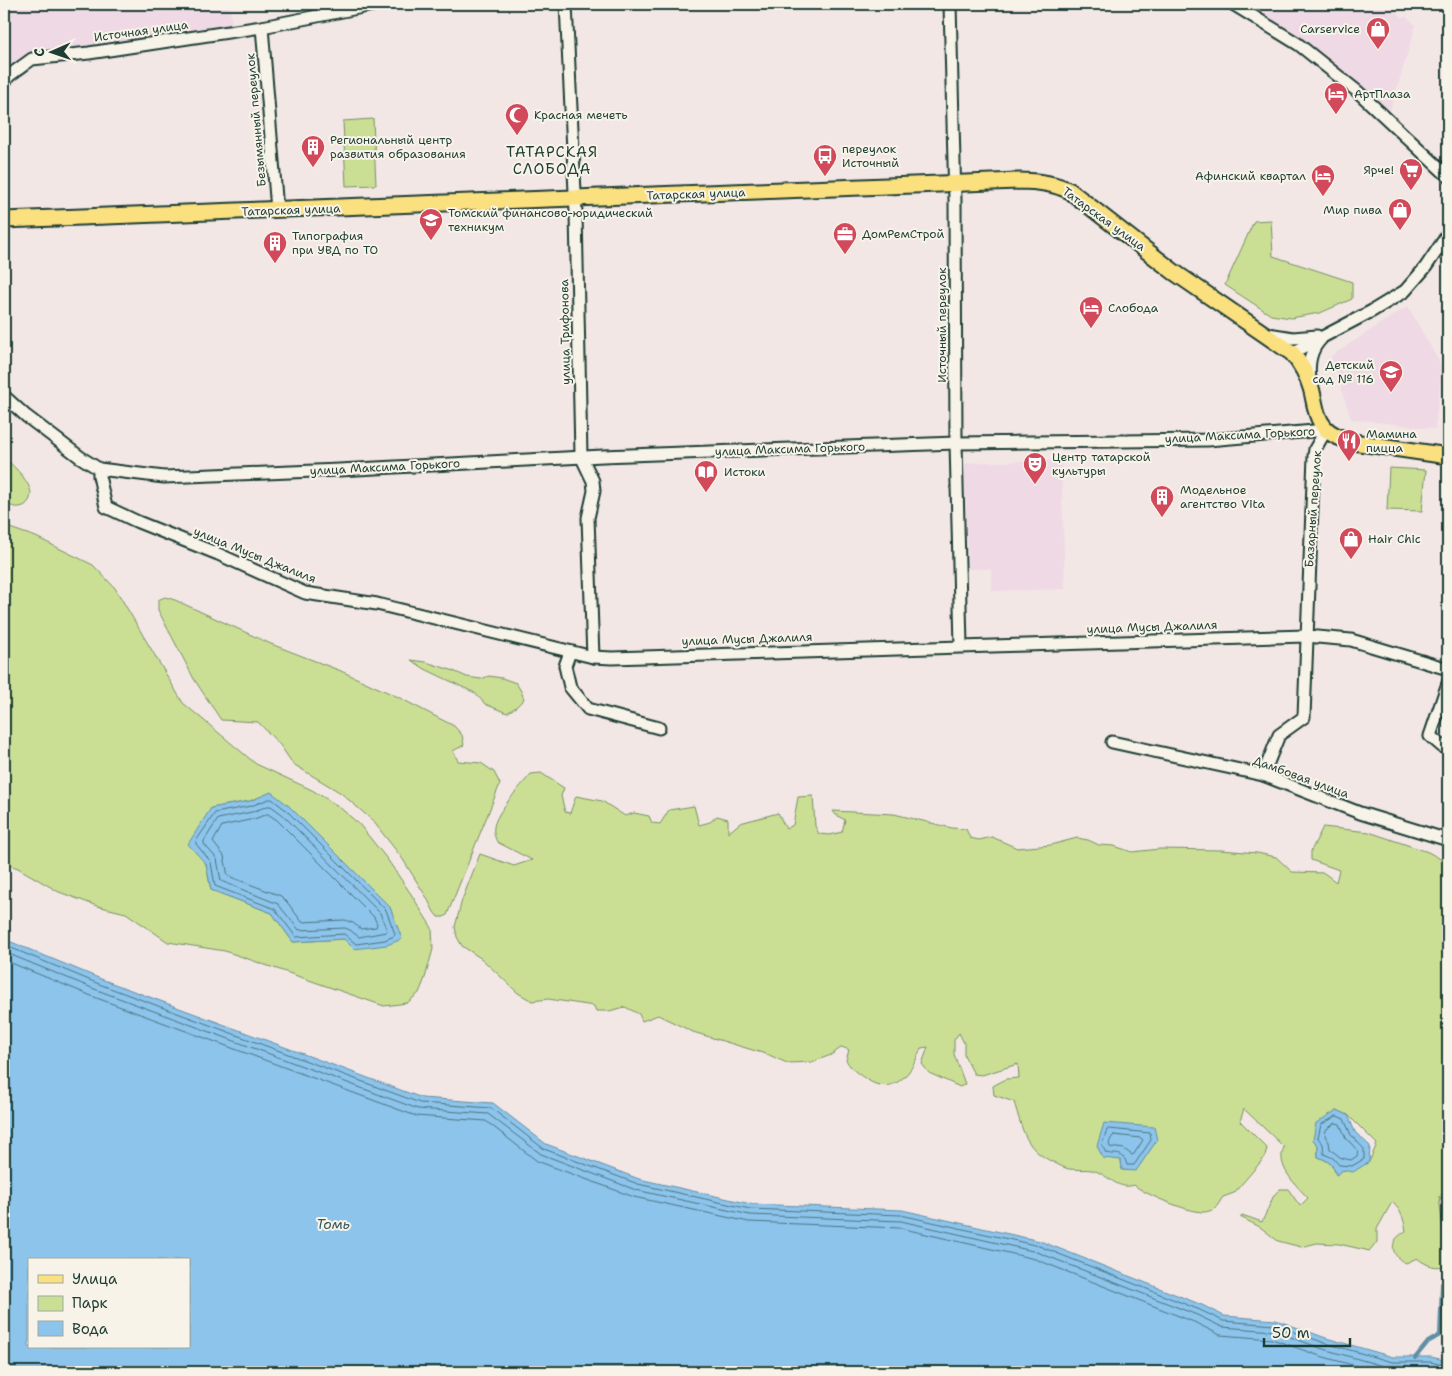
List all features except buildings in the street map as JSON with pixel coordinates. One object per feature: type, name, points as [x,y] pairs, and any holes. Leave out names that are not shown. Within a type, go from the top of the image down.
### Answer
[{"type":"main road","name":"Татарская улица","points":[[4,220],[1042,182],[1062,187],[1070,192],[1174,272],[1292,353],[1302,366],[1311,389]]},
{"type":"main road","points":[[1311,389],[1318,416],[1326,430]]},
{"type":"main road","name":"улица Максима Горького","points":[[1326,430],[1353,442],[1448,456]]},
{"type":"street","name":"Источная улица","points":[[4,82],[10,75],[32,59],[89,53],[262,27],[378,4]]},
{"type":"street","name":"улица Трифонова","points":[[566,4],[576,198],[581,456],[593,481],[594,491],[588,518],[593,656]]},
{"type":"street","name":"Источный переулок","points":[[950,4],[954,184],[956,443],[961,646]]},
{"type":"street","points":[[1233,4],[1298,44],[1357,91],[1448,176]]},
{"type":"street","name":"Безымянный переулок","points":[[262,27],[277,210]]},
{"type":"street","points":[[1292,353],[1372,311],[1405,291],[1425,268],[1448,234]]},
{"type":"street","points":[[1266,334],[1293,338],[1326,334]]},
{"type":"street","points":[[1311,389],[1310,357],[1315,346],[1326,334]]},
{"type":"street","name":"улица Максима Горького","points":[[4,396],[26,416],[99,469],[164,477],[339,470],[581,456],[956,443],[1208,440],[1326,430]]},
{"type":"street","name":"Базарный переулок","points":[[1263,775],[1279,735],[1304,717],[1314,456],[1315,449],[1326,430]]},
{"type":"street","name":"улица Мусы Джалиля","points":[[99,469],[106,508],[305,592],[377,604],[593,656],[622,657],[1306,636],[1351,640],[1448,669]]},
{"type":"street","points":[[570,652],[565,666],[570,688],[588,709],[659,728]]},
{"type":"street","points":[[1448,683],[1430,736],[1448,749]]},
{"type":"street","name":"Дамбовая улица","points":[[1112,742],[1263,775],[1360,813],[1448,840]]},
{"type":"shaded area","points":[[4,4],[229,4],[232,24],[31,55],[19,60],[4,74]]},
{"type":"shaded area","points":[[1243,4],[1387,4],[1402,17],[1406,17],[1416,25],[1389,114],[1300,37]]},
{"type":"shaded area","name":"Детский сад № 116","points":[[1408,306],[1442,367],[1435,429],[1351,419],[1331,356]]},
{"type":"shaded area","points":[[1061,460],[1065,589],[992,591],[991,569],[968,569],[965,463]]},
{"type":"green space","points":[[373,119],[376,185],[346,186],[343,121]]},
{"type":"green space","points":[[1271,220],[1273,256],[1352,282],[1352,299],[1320,313],[1291,318],[1271,315],[1225,285],[1254,221]]},
{"type":"green space","points":[[4,457],[22,476],[30,489],[29,501],[22,507],[14,507],[4,503]]},
{"type":"green space","points":[[1389,468],[1426,470],[1422,511],[1387,510]]},
{"type":"green space","points":[[4,526],[36,537],[93,565],[115,588],[183,703],[256,764],[312,790],[338,806],[359,824],[387,859],[432,928],[433,949],[419,993],[407,1003],[384,1006],[225,951],[168,942],[126,913],[97,906],[59,892],[18,868],[4,863]],"holes":[[[271,793],[289,806],[390,907],[344,939],[293,942],[272,913],[211,890],[206,864],[211,808],[250,801]]]},
{"type":"green space","points":[[165,597],[396,696],[454,726],[462,735],[464,745],[453,751],[458,761],[481,763],[494,772],[500,784],[447,915],[438,917],[402,858],[373,821],[341,793],[293,764],[280,745],[258,722],[221,720],[194,679],[158,610],[158,600]]},
{"type":"green space","points":[[411,660],[426,662],[467,677],[481,679],[489,676],[502,678],[516,683],[524,699],[507,713],[485,704],[475,693],[425,669]]},
{"type":"green space","points":[[541,773],[564,788],[561,796],[565,812],[570,813],[576,796],[602,801],[625,816],[634,813],[649,816],[652,823],[660,824],[669,810],[694,806],[699,825],[710,822],[717,816],[728,819],[728,833],[740,823],[778,813],[786,829],[793,825],[798,797],[813,796],[815,826],[819,834],[830,835],[842,832],[845,820],[833,811],[894,814],[952,828],[966,829],[970,838],[979,840],[992,837],[1017,848],[1051,845],[1077,838],[1132,852],[1160,849],[1221,850],[1257,853],[1276,857],[1292,872],[1324,873],[1336,882],[1339,870],[1311,860],[1311,851],[1323,827],[1369,832],[1428,852],[1448,863],[1448,1210],[1439,1196],[1444,1240],[1448,1253],[1448,1265],[1432,1266],[1417,1258],[1406,1263],[1397,1257],[1393,1247],[1394,1243],[1406,1231],[1402,1215],[1392,1202],[1377,1229],[1377,1242],[1370,1251],[1339,1244],[1317,1243],[1301,1247],[1278,1241],[1260,1227],[1240,1217],[1242,1215],[1262,1222],[1274,1195],[1280,1189],[1288,1189],[1300,1206],[1308,1198],[1284,1168],[1282,1154],[1284,1147],[1244,1109],[1240,1121],[1267,1148],[1265,1157],[1234,1193],[1223,1197],[1215,1209],[1205,1212],[1197,1211],[1167,1202],[1134,1185],[1122,1186],[1092,1170],[1065,1168],[1045,1158],[1031,1146],[1023,1131],[1014,1102],[994,1095],[993,1086],[1006,1079],[1019,1078],[1018,1064],[982,1075],[974,1074],[964,1055],[964,1043],[959,1033],[954,1040],[954,1054],[965,1084],[960,1087],[929,1073],[922,1064],[928,1047],[921,1048],[913,1066],[901,1080],[885,1086],[866,1079],[855,1071],[846,1060],[849,1050],[842,1047],[831,1055],[812,1062],[787,1063],[769,1055],[693,1032],[658,1015],[642,1021],[639,1014],[625,1007],[609,1011],[596,1011],[594,1006],[548,999],[532,1001],[518,993],[482,959],[462,946],[457,937],[455,927],[462,900],[480,854],[514,866],[532,860],[497,842],[494,831],[499,814],[531,774]],"holes":[[[1337,1110],[1348,1115],[1377,1144],[1369,1162],[1343,1170],[1336,1175],[1330,1163],[1318,1157],[1318,1145]],[[1157,1140],[1136,1170],[1122,1170],[1121,1160]]]},
{"type":"water","points":[[271,792],[289,806],[390,907],[402,939],[387,945],[354,949],[344,939],[293,942],[272,913],[211,890],[206,864],[188,844],[211,808],[250,801]]},
{"type":"water","name":"Томь","points":[[4,939],[101,979],[422,1098],[493,1103],[546,1144],[639,1179],[751,1204],[902,1210],[1040,1241],[1202,1305],[1224,1316],[1276,1320],[1326,1338],[1393,1357],[1431,1357],[1448,1361],[1448,1372],[4,1372]]},
{"type":"water","points":[[1337,1110],[1348,1115],[1355,1132],[1370,1146],[1369,1162],[1353,1172],[1343,1170],[1336,1175],[1330,1163],[1318,1157],[1318,1145],[1313,1140],[1316,1123]]},
{"type":"water","points":[[1104,1123],[1154,1127],[1157,1140],[1136,1171],[1122,1170],[1121,1160],[1103,1158],[1097,1146]]},
{"type":"waterway","points":[[1448,1187],[1443,1195],[1448,1230]]},
{"type":"waterway","points":[[1415,1358],[1428,1342],[1440,1335],[1442,1284],[1448,1276]]},
{"type":"place","name":"Carservice","points":[[1378,50]]},
{"type":"place","name":"АртПлаза","points":[[1336,115]]},
{"type":"place","name":"Красная мечеть","points":[[517,136]]},
{"type":"place","name":"Региональный центр развития образования","points":[[313,168]]},
{"type":"place","name":"переулок Источный","points":[[825,177]]},
{"type":"place","name":"Ярче!","points":[[1411,191]]},
{"type":"place","name":"Афинский квартал","points":[[1323,197]]},
{"type":"place","name":"Мир пива","points":[[1400,231]]},
{"type":"place","name":"Томский финансово-юридический техникум","points":[[431,241]]},
{"type":"place","name":"ДомРемСтрой","points":[[845,255]]},
{"type":"place","name":"Типография при УВД по ТО","points":[[275,264]]},
{"type":"place","name":"Слобода","points":[[1091,329]]},
{"type":"place","name":"Детский сад № 116","points":[[1391,393]]},
{"type":"place","name":"Мамина пицца","points":[[1349,462]]},
{"type":"place","name":"Центр татарской культуры","points":[[1035,485]]},
{"type":"place","name":"Истоки","points":[[706,493]]},
{"type":"place","name":"Модельное агентство Vita","points":[[1162,518]]},
{"type":"place","name":"Hair Chic","points":[[1351,560]]},
{"type":"district","name":"ТАТАРСКАЯ СЛОБОДА","points":[[552,160]]}]
